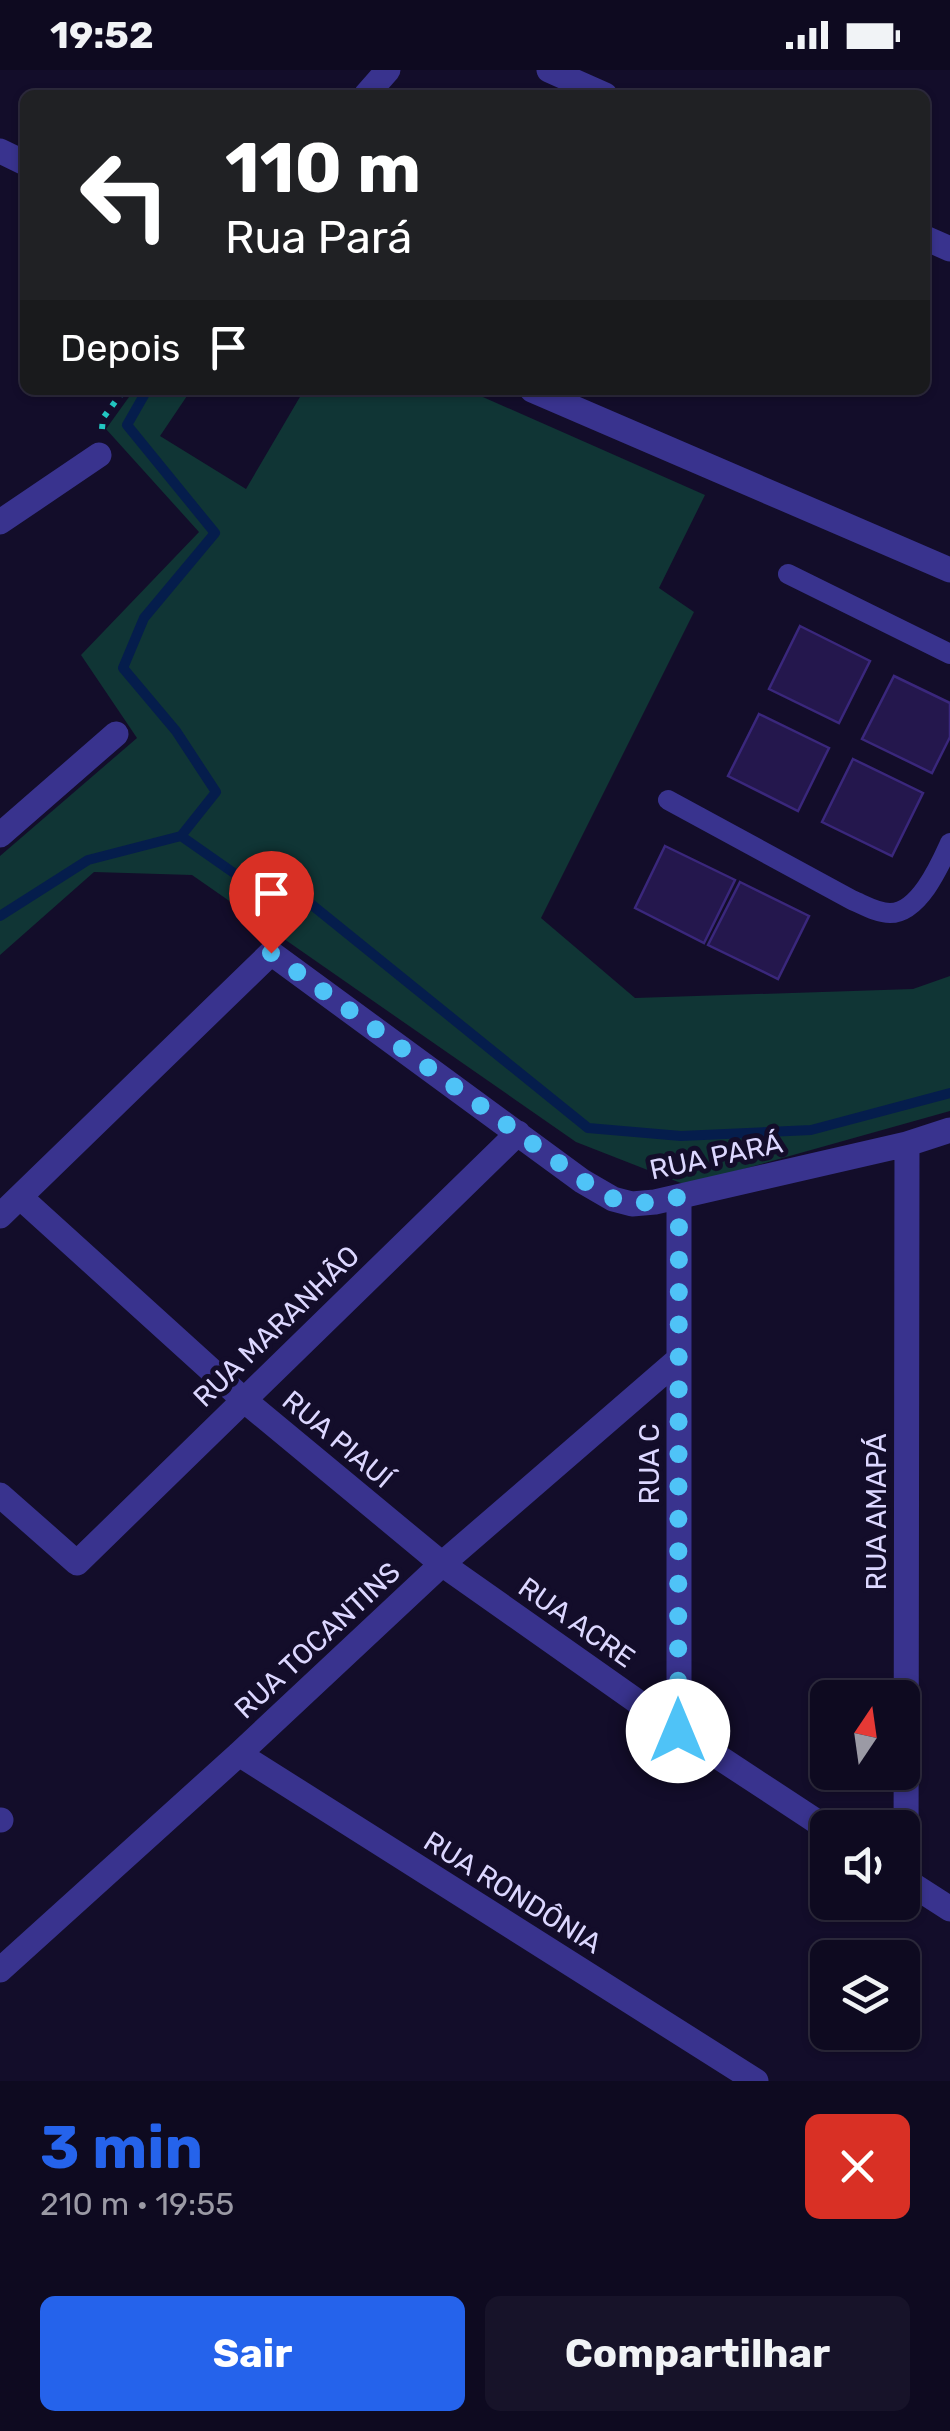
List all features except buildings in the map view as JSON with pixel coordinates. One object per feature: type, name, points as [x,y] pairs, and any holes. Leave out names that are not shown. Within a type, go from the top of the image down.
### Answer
[{"type":"street","points":[[370,90],[388,70]]},
{"type":"street","points":[[549,70],[594,90]]},
{"type":"street","points":[[544,395],[950,570]]},
{"type":"street","points":[[0,522],[99,455]]},
{"type":"street","points":[[0,835],[116,734]]},
{"type":"street","name":"RUA PARÁ","points":[[20,1198],[271,953],[582,1181],[613,1199],[632,1204],[679,1197],[906,1144],[950,1130]]},
{"type":"street","name":"RUA MARANHÃO","points":[[0,1495],[76,1563],[518,1133]]},
{"type":"street","name":"RUA AMAPÁ","points":[[904,1810],[906,1144]]},
{"type":"street","name":"RUA C","points":[[678,1731],[679,1197]]},
{"type":"street","points":[[0,1216],[20,1198]]},
{"type":"street","name":"RUA PIAUÍ","points":[[20,1198],[244,1400],[442,1564]]},
{"type":"street","name":"RUA TOCANTINS","points":[[0,1970],[442,1564],[679,1359]]},
{"type":"street","name":"RUA ACRE","points":[[442,1564],[678,1731],[810,1816]]},
{"type":"street","name":"RUA RONDÔNIA","points":[[238,1754],[756,2081]]},
{"type":"street","points":[[920,1889],[950,1909]]},
{"type":"lane","points":[[788,574],[950,654]]},
{"type":"lane","points":[[668,800],[852,900],[892,913],[906,908],[918,897],[937,872],[950,843]]},
{"type":"path","points":[[99,455],[104,418],[120,395]]},
{"type":"green space","points":[[130,395],[188,395],[160,436],[246,489],[301,395],[478,395],[705,495],[659,588],[694,612],[541,918],[635,998],[913,989],[950,976],[950,1111],[686,1185],[576,1142],[192,875],[94,872],[0,955],[0,856],[137,738],[81,655],[199,532],[106,429]]},
{"type":"waterway","points":[[144,395],[127,425],[215,533],[144,618],[123,668],[176,731],[216,792],[181,836]]},
{"type":"waterway","points":[[0,916],[88,860],[181,836],[241,878],[291,888],[588,1128],[681,1136],[811,1130],[950,1093]]},
{"type":"route","points":[[271,953],[599,1192],[632,1204],[679,1197],[678,1731]]}]
